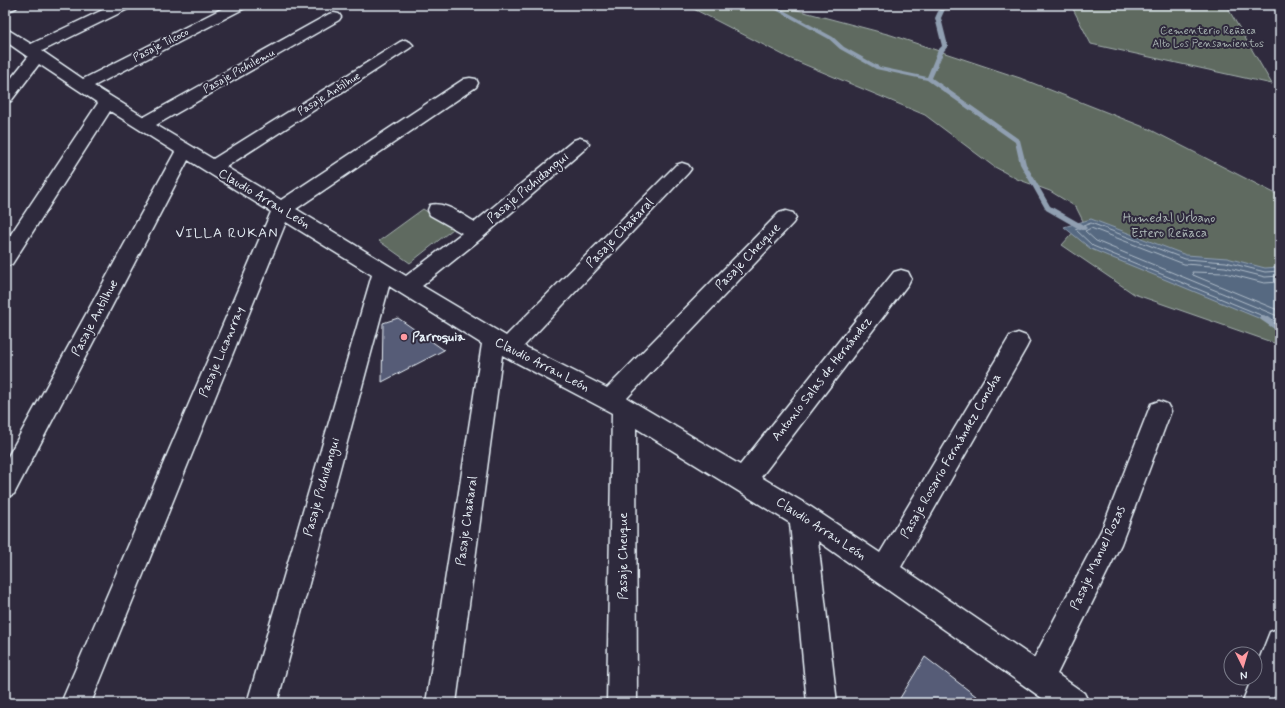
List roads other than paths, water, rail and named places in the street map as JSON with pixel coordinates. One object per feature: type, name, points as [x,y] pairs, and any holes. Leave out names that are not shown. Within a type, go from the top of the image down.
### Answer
[{"type":"street","points":[[5,8],[11,5]]},
{"type":"street","points":[[5,97],[34,53],[125,5]]},
{"type":"street","name":"Pasaje Tilcoco","points":[[82,86],[240,5]]},
{"type":"street","name":"Pasaje Pichilemu","points":[[143,125],[334,17]]},
{"type":"street","name":"Claudio Arrau León","points":[[5,34],[82,86],[184,151],[282,209],[500,344],[617,404],[802,516],[884,570],[1074,703]]},
{"type":"street","name":"Pasaje Antilhue","points":[[212,168],[405,45]]},
{"type":"street","points":[[282,209],[470,83]]},
{"type":"street","points":[[5,259],[107,102]]},
{"type":"street","name":"Pasaje Pichidangui","points":[[408,287],[580,144]]},
{"type":"street","name":"Pasaje Antilhue","points":[[5,486],[184,151]]},
{"type":"street","name":"Pasaje Chañaral","points":[[441,703],[500,344],[682,169]]},
{"type":"street","name":"Pasaje Licanrray","points":[[76,703],[282,209]]},
{"type":"street","name":"Pasaje Pichidangui","points":[[437,210],[476,232]]},
{"type":"street","name":"Pasaje Cheuque","points":[[622,703],[617,404],[786,218]]},
{"type":"street","name":"Pasaje Pichidangui","points":[[262,703],[383,271]]},
{"type":"street","name":"Antonio Salas de Hernández","points":[[743,481],[901,278]]},
{"type":"street","name":"Pasaje Rosario Fernández Concha","points":[[884,570],[1018,342]]},
{"type":"street","name":"Pasaje Manuel Rozas","points":[[1039,679],[1112,535],[1159,411]]},
{"type":"street","points":[[802,516],[822,703]]},
{"type":"street","points":[[1257,703],[1280,642]]},
{"type":"water","points":[[1091,219],[1186,255],[1227,258],[1265,268],[1280,267],[1280,327],[1091,249],[1064,227]]},
{"type":"waterway","points":[[770,5],[831,38],[842,48],[878,68],[929,79]]},
{"type":"waterway","points":[[929,79],[941,50],[945,46],[938,18],[944,5]]},
{"type":"waterway","points":[[929,79],[1018,141],[1023,164],[1048,208],[1083,228]]},
{"type":"waterway","points":[[1264,318],[1280,330]]},
{"type":"place","name":"Parroquia","points":[[404,337]]},
{"type":"district","name":"VILLA RUKAN","points":[[227,233]]},
{"type":"park label","name":"Cementerio Reñaca Alto Los Pensamientos","points":[[1208,37]]},
{"type":"park label","name":"Humedal Urbano Estero Reñaca","points":[[1169,226]]}]
